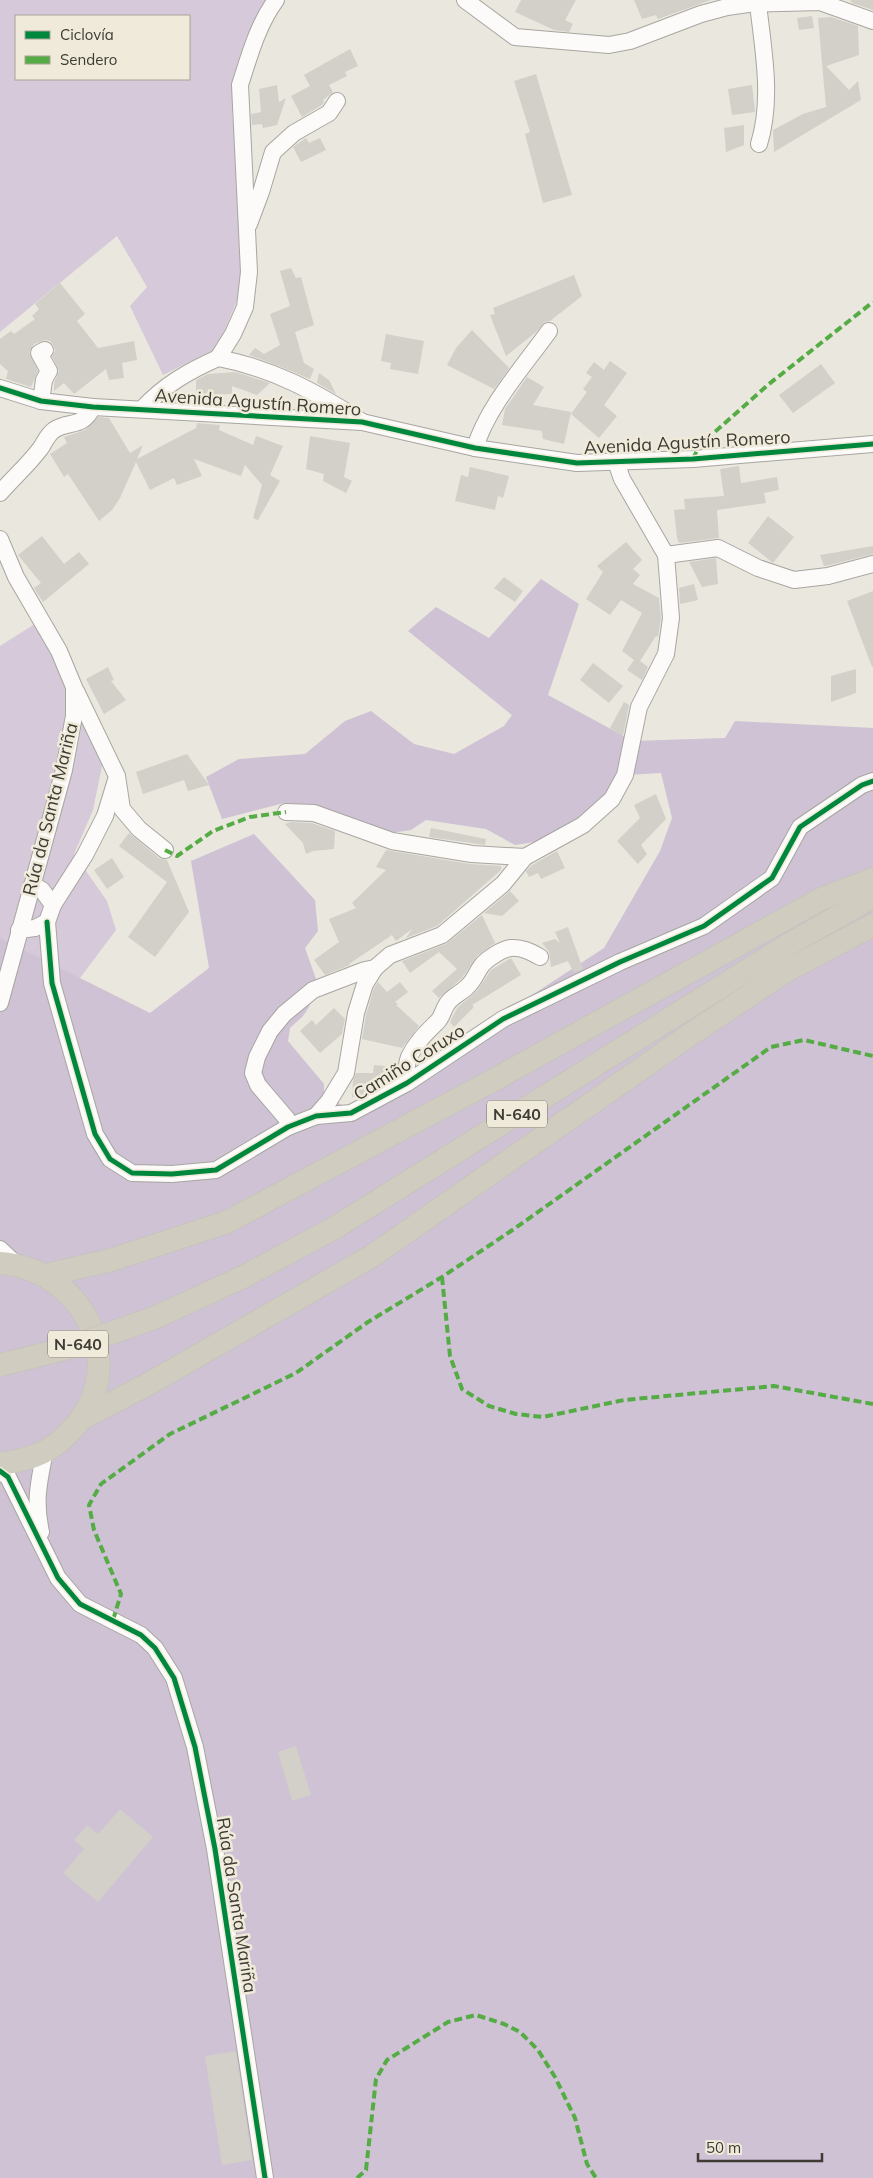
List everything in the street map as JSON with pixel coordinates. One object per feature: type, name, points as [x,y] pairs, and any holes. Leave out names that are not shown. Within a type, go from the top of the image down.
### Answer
[{"type":"highway","points":[[46,1275],[111,1260],[227,1222],[499,1077],[821,898],[873,879]]},
{"type":"highway","name":"N-640","points":[[0,1365],[68,1348],[154,1318],[245,1276],[336,1227],[791,943],[873,897]]},
{"type":"highway","points":[[81,1418],[152,1382],[372,1256],[691,1034],[786,971],[873,925]]},
{"type":"highway","points":[[0,1464],[20,1461],[46,1451],[66,1436],[81,1418],[91,1400],[97,1376],[97,1352],[91,1328],[72,1295],[46,1275],[5,1259]]},
{"type":"street","points":[[142,409],[156,394],[175,380],[218,358],[233,334],[245,307],[249,272],[240,85],[265,18],[276,0]]},
{"type":"street","points":[[465,0],[515,36],[609,45],[630,41],[701,14],[728,7],[758,4],[821,1],[873,21]]},
{"type":"street","points":[[758,4],[765,67],[765,125],[759,144]]},
{"type":"street","points":[[247,228],[258,201],[273,152],[294,133],[329,113],[337,101]]},
{"type":"street","points":[[475,448],[479,435],[493,411],[549,331]]},
{"type":"street","points":[[41,401],[44,380],[49,371],[39,353],[45,350]]},
{"type":"street","points":[[218,358],[289,379],[316,392],[362,422]]},
{"type":"street","name":"Avenida Agustín Romero","points":[[0,388],[41,401],[93,407],[362,422],[475,448],[577,463],[693,459],[873,444]]},
{"type":"street","points":[[0,493],[40,449],[47,436],[56,429],[80,421],[88,416],[93,407]]},
{"type":"street","points":[[316,1116],[329,1100],[346,1073],[356,1013],[365,984],[375,968],[390,955],[442,935],[503,884],[525,857],[583,825],[612,799],[625,775],[639,707],[666,654],[671,618],[666,555],[622,479],[616,462]]},
{"type":"street","name":"Rúa da Santa Mariña","points":[[0,539],[16,577],[59,651],[74,687],[74,716],[64,770],[0,1003]]},
{"type":"street","points":[[666,555],[718,548],[758,568],[794,580],[828,576],[873,564]]},
{"type":"street","points":[[74,687],[117,776],[122,809],[139,829],[165,850]]},
{"type":"street","points":[[19,930],[35,928],[47,922],[52,905],[85,855],[105,816],[117,776]]},
{"type":"street","name":"Camiño Coruxo","points":[[47,922],[52,983],[95,1134],[110,1159],[132,1172],[172,1174],[216,1170],[288,1127],[316,1116],[351,1113],[407,1083],[502,1019],[620,962],[704,926],[772,878],[800,827],[862,785],[873,782]]},
{"type":"street","points":[[286,812],[314,813],[392,841],[472,854],[525,857]]},
{"type":"street","points":[[32,885],[42,890],[52,905]]},
{"type":"street","points":[[407,1083],[406,1069],[409,1057],[416,1045],[426,1032],[440,1020],[452,997],[466,989],[482,965],[496,954],[510,948],[528,950],[540,957]]},
{"type":"street","points":[[288,1127],[287,1118],[258,1086],[253,1072],[257,1057],[270,1032],[284,1014],[313,990],[375,968]]},
{"type":"street","name":"Rúa da Santa Mariña","points":[[46,1451],[37,1490],[38,1516],[46,1554]]},
{"type":"street","name":"Rúa da Santa Mariña","points":[[0,1470],[8,1477],[58,1578],[80,1604],[141,1635],[155,1648],[174,1678],[196,1747],[215,1849],[265,2178]]},
{"type":"shaded area","points":[[0,0],[276,0],[240,104],[232,113],[249,272],[217,348],[163,375],[130,306],[147,287],[117,236],[0,332]]},
{"type":"shaded area","points":[[541,579],[579,604],[548,695],[633,741],[725,738],[735,721],[873,728],[873,2178],[0,2178],[0,938],[150,1013],[209,968],[191,861],[254,834],[315,900],[318,931],[305,948],[316,979],[309,1007],[303,1016],[290,1028],[288,1041],[324,1084],[324,1094],[353,1112],[604,948],[660,851],[672,818],[661,773],[625,775],[584,815],[541,841],[515,845],[486,829],[426,820],[411,830],[391,833],[315,805],[284,803],[222,819],[206,777],[239,759],[305,754],[345,721],[371,711],[414,744],[454,754],[504,726],[512,715],[408,631],[436,607],[489,638]]},
{"type":"shaded area","points":[[41,620],[105,751],[93,810],[74,854],[107,901],[116,930],[74,986],[0,943],[0,646]]},
{"type":"building","points":[[521,0],[576,0],[565,20],[573,24],[569,32],[554,30],[515,12]]},
{"type":"building","points":[[634,0],[711,0],[658,19],[656,15],[642,19]]},
{"type":"building","points":[[850,0],[873,0],[873,10],[852,3]]},
{"type":"building","points":[[812,16],[814,28],[799,30],[797,18]]},
{"type":"building","points":[[831,17],[858,26],[859,55],[826,66],[849,90],[858,81],[861,100],[774,152],[773,130],[803,114],[826,107],[818,18]]},
{"type":"building","points":[[350,49],[358,66],[345,72],[347,76],[329,85],[333,92],[323,100],[322,105],[302,117],[291,96],[310,86],[304,75]]},
{"type":"building","points":[[536,74],[572,195],[543,203],[525,134],[530,132],[514,81]]},
{"type":"building","points":[[277,85],[279,102],[286,98],[277,125],[263,128],[262,124],[252,125],[251,114],[261,112],[259,89]]},
{"type":"building","points":[[752,85],[755,112],[732,115],[728,89]]},
{"type":"building","points":[[744,125],[744,145],[726,152],[724,128]]},
{"type":"building","points":[[306,138],[309,143],[320,138],[326,150],[301,162],[293,147]]},
{"type":"building","points":[[291,268],[296,278],[301,277],[314,325],[295,332],[304,363],[314,369],[310,379],[249,355],[255,348],[264,354],[280,345],[270,314],[290,306],[280,271]]},
{"type":"building","points":[[574,275],[582,296],[550,321],[545,322],[536,332],[506,356],[490,315],[495,314],[493,308]]},
{"type":"building","points":[[60,283],[85,314],[77,321],[98,348],[134,341],[137,360],[122,363],[124,378],[109,380],[106,369],[74,394],[64,383],[54,391],[54,383],[59,371],[52,356],[55,351],[54,346],[50,341],[45,340],[34,344],[29,352],[38,371],[31,387],[6,379],[8,371],[0,364],[0,339],[11,331],[14,334],[35,319],[32,316],[39,309],[35,304]]},
{"type":"building","points":[[472,330],[509,368],[494,389],[447,365],[456,348]]},
{"type":"building","points":[[386,334],[424,341],[418,374],[390,369],[391,363],[381,361]]},
{"type":"building","points":[[610,361],[627,373],[604,405],[617,416],[599,438],[571,414],[587,392],[583,389],[592,377],[586,373],[594,362],[604,370]]},
{"type":"building","points":[[821,364],[835,383],[793,413],[779,395]]},
{"type":"building","points":[[235,372],[270,383],[257,395],[232,386],[232,394],[196,395],[196,380],[208,374]]},
{"type":"building","points":[[319,373],[329,380],[336,394],[317,383]]},
{"type":"building","points":[[527,377],[544,387],[533,405],[571,412],[564,444],[543,439],[542,431],[502,425],[505,409]]},
{"type":"building","points":[[98,417],[109,418],[130,453],[143,445],[137,459],[196,428],[197,423],[220,425],[219,430],[253,445],[256,436],[283,446],[270,475],[280,481],[258,520],[253,518],[262,485],[245,465],[241,476],[194,459],[202,476],[177,485],[174,478],[150,490],[136,462],[120,498],[112,510],[99,521],[68,474],[64,477],[50,454],[67,443],[64,437],[85,430]]},
{"type":"building","points":[[310,436],[350,443],[344,477],[352,481],[346,493],[323,481],[324,474],[306,469]]},
{"type":"building","points":[[739,466],[741,483],[777,477],[779,490],[764,493],[766,503],[717,510],[719,538],[679,543],[674,510],[685,509],[684,499],[724,496],[720,469]]},
{"type":"building","points":[[470,467],[509,476],[503,498],[498,496],[495,510],[455,501],[461,475],[468,477]]},
{"type":"building","points":[[768,516],[794,537],[773,563],[748,543]]},
{"type":"building","points":[[42,536],[64,564],[79,552],[89,564],[43,602],[34,588],[41,583],[18,555]]},
{"type":"building","points":[[626,542],[642,560],[633,569],[640,575],[633,584],[659,598],[661,618],[658,637],[656,636],[640,661],[648,667],[642,680],[627,670],[634,660],[622,651],[642,613],[621,600],[610,615],[586,599],[603,572],[597,566]]},
{"type":"building","points":[[873,546],[873,554],[826,566],[824,566],[820,555]]},
{"type":"building","points":[[716,558],[718,584],[702,587],[689,562]]},
{"type":"building","points":[[504,577],[523,591],[515,602],[494,588]]},
{"type":"building","points":[[694,584],[698,600],[680,604],[679,588]]},
{"type":"building","points":[[873,591],[873,667],[872,667],[847,601]]},
{"type":"building","points":[[593,663],[623,686],[609,703],[580,680]]},
{"type":"building","points":[[108,667],[114,680],[111,681],[126,700],[104,714],[86,679]]},
{"type":"building","points":[[856,669],[856,693],[831,702],[831,676]]},
{"type":"building","points":[[624,702],[629,705],[623,736],[610,728]]},
{"type":"building","points":[[187,754],[209,785],[188,791],[184,780],[143,794],[136,772]]},
{"type":"building","points":[[656,794],[666,819],[641,845],[647,854],[638,864],[617,841],[640,818],[634,805]]},
{"type":"building","points":[[291,822],[312,823],[335,831],[334,849],[313,851],[306,854],[303,843],[285,824]]},
{"type":"building","points":[[431,828],[486,839],[485,845],[429,837]]},
{"type":"building","points":[[129,833],[159,858],[167,860],[189,912],[155,957],[128,937],[167,882],[119,846]]},
{"type":"building","points":[[386,850],[470,864],[501,866],[501,870],[437,926],[406,938],[412,929],[396,941],[392,935],[350,965],[325,975],[314,960],[339,942],[329,919],[356,908],[352,903],[386,870],[376,867]]},
{"type":"building","points":[[557,851],[565,868],[541,879],[538,873],[529,877],[526,871],[532,865]]},
{"type":"building","points":[[112,858],[124,877],[107,889],[94,870]]},
{"type":"building","points":[[510,891],[519,901],[502,916],[484,913]]},
{"type":"building","points":[[482,915],[495,943],[477,956],[462,978],[439,998],[432,991],[457,969],[439,952],[410,973],[402,961],[446,944]]},
{"type":"building","points":[[568,927],[583,969],[574,973],[568,961],[551,967],[549,952],[542,943],[555,939],[560,943],[555,932]]},
{"type":"building","points":[[511,958],[521,975],[472,1005],[474,1007],[454,1027],[450,1022],[457,1008],[477,991],[491,970]]},
{"type":"building","points":[[378,982],[387,992],[400,982],[408,992],[395,1002],[419,1026],[402,1048],[362,1039],[366,1015],[374,988]]},
{"type":"building","points":[[334,1008],[345,1019],[342,1034],[320,1053],[300,1031],[312,1020],[316,1025]]},
{"type":"building","points":[[374,1065],[397,1067],[396,1078],[388,1082],[379,1081],[379,1087],[371,1089],[371,1091],[359,1097],[352,1097],[353,1080],[356,1073],[373,1073]]},
{"type":"building","points":[[296,1746],[311,1795],[292,1801],[278,1752]]},
{"type":"building","points":[[120,1809],[153,1837],[98,1902],[63,1873],[84,1849],[74,1840],[87,1825],[98,1834]]},
{"type":"building","points":[[236,2051],[252,2160],[222,2165],[205,2056]]},
{"type":"marked path","points":[[693,459],[699,446],[769,384],[873,302]]},
{"type":"marked path","points":[[165,850],[177,856],[213,831],[250,817],[286,812]]},
{"type":"marked path","points":[[113,1620],[121,1594],[94,1530],[89,1505],[101,1484],[170,1434],[296,1373],[368,1322],[442,1277],[514,1229],[771,1047],[804,1040],[873,1056]]},
{"type":"marked path","points":[[442,1277],[450,1356],[462,1389],[489,1406],[516,1414],[543,1417],[624,1400],[774,1386],[873,1404]]},
{"type":"marked path","points":[[357,2178],[366,2170],[376,2079],[387,2060],[448,2022],[476,2015],[504,2024],[520,2032],[538,2050],[555,2077],[575,2118],[587,2164],[596,2178]]},
{"type":"cycle path","points":[[0,388],[41,401],[93,407],[362,422],[475,448],[577,463],[693,459],[873,444]]},
{"type":"cycle path","points":[[47,922],[52,983],[95,1134],[110,1159],[132,1173],[172,1174],[216,1170],[288,1127],[316,1116],[351,1113],[407,1083],[503,1019],[620,962],[704,926],[772,878],[800,827],[862,785],[873,781]]},
{"type":"cycle path","points":[[0,1471],[8,1477],[58,1578],[80,1604],[141,1635],[155,1648],[174,1678],[195,1747],[215,1849],[265,2178]]}]
